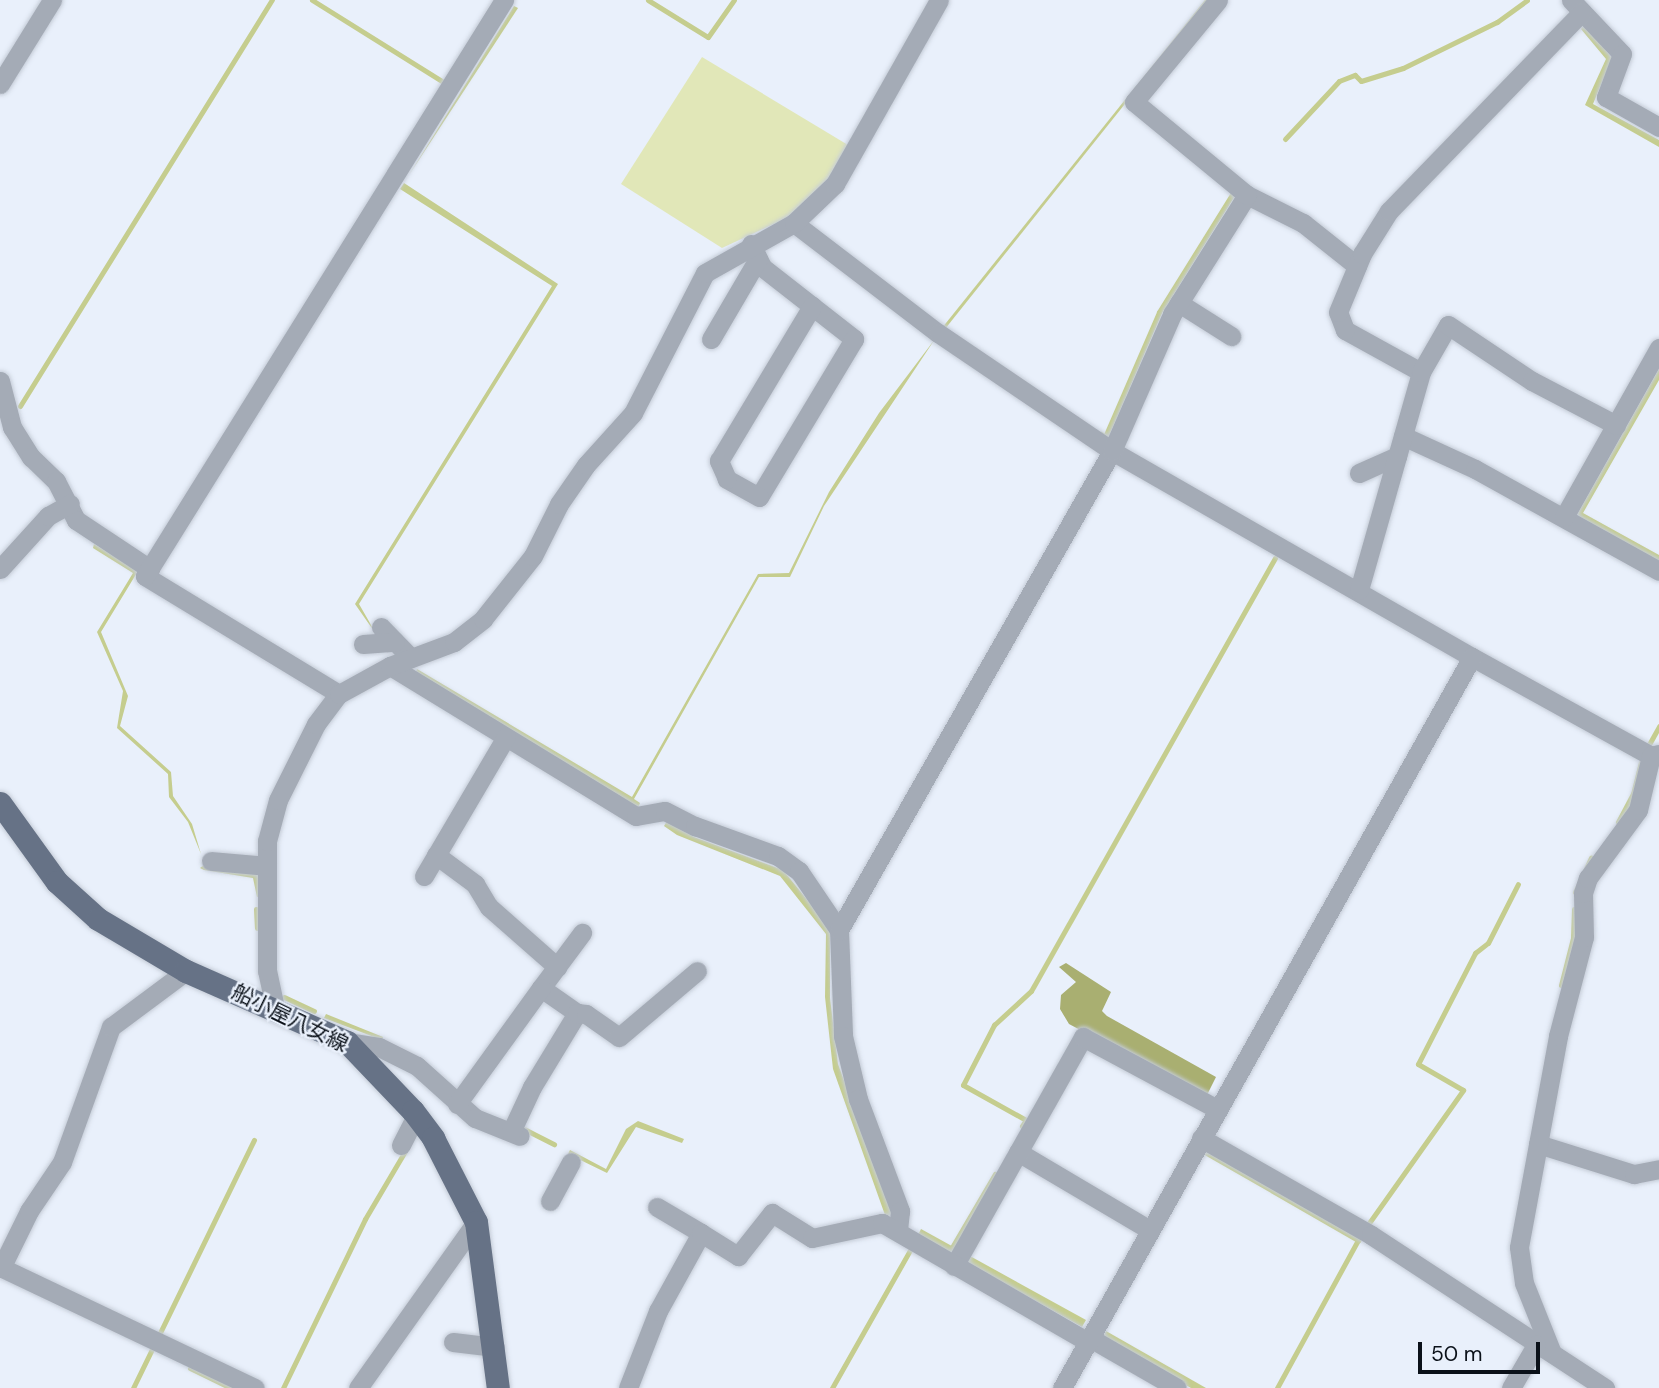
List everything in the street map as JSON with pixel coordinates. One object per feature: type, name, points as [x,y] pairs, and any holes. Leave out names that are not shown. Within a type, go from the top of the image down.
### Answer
[{"type":"main road","name":"船小屋八女線","points":[[0,803],[57,882],[98,919],[186,971],[347,1042],[416,1115],[476,1222],[495,1347],[498,1388]]},
{"type":"street","points":[[0,84],[52,0]]},
{"type":"street","points":[[340,694],[145,576],[504,0]]},
{"type":"street","points":[[275,1008],[267,971],[267,841],[278,800],[316,724],[340,694],[390,666],[454,642],[483,619],[533,556],[559,504],[586,465],[634,413],[705,273],[754,252],[794,223],[835,184],[939,0]]},
{"type":"street","points":[[1218,0],[1135,102],[1247,195],[1303,223],[1357,266]]},
{"type":"street","points":[[1421,372],[1345,330],[1338,312],[1357,266],[1389,211],[1577,6],[1622,54],[1606,97],[1659,127]]},
{"type":"street","points":[[898,1230],[900,1211],[861,1110],[843,1036],[839,930],[1112,451],[1179,303],[1247,195]]},
{"type":"street","points":[[794,223],[938,333],[1112,451],[1472,657],[1656,753],[1638,810],[1588,878],[1583,893],[1584,937],[1538,1144],[1519,1247],[1524,1283],[1544,1349]]},
{"type":"street","points":[[754,252],[812,306],[854,340],[760,497],[727,479],[719,461],[812,306]]},
{"type":"street","points":[[711,339],[754,252]]},
{"type":"street","points":[[1179,303],[1231,336]]},
{"type":"street","points":[[1359,590],[1421,372],[1448,325],[1532,381],[1616,425]]},
{"type":"street","points":[[1564,517],[1659,348]]},
{"type":"street","points":[[0,381],[12,427],[87,531],[150,569]]},
{"type":"street","points":[[1403,436],[1475,468],[1659,571]]},
{"type":"street","points":[[1359,473],[1397,456]]},
{"type":"street","points":[[0,569],[48,516],[70,504]]},
{"type":"street","points":[[381,627],[411,659]]},
{"type":"street","points":[[363,644],[395,642]]},
{"type":"street","points":[[1062,1388],[1472,657]]},
{"type":"street","points":[[390,666],[636,816],[665,811],[778,856],[799,871],[839,930]]},
{"type":"street","points":[[424,876],[506,737]]},
{"type":"street","points":[[436,855],[475,884],[489,907],[557,967]]},
{"type":"street","points":[[211,861],[267,866]]},
{"type":"street","points":[[457,1104],[582,933]]},
{"type":"street","points":[[186,971],[111,1027],[62,1162],[29,1210],[0,1268],[255,1388]]},
{"type":"street","points":[[541,988],[577,1013],[586,1014],[620,1037],[698,971]]},
{"type":"street","points":[[347,1042],[379,1047],[417,1066],[475,1118],[516,1134],[532,1087],[577,1013]]},
{"type":"street","points":[[954,1266],[1083,1037],[1217,1109]]},
{"type":"street","points":[[401,1144],[416,1115]]},
{"type":"street","points":[[1201,1138],[1371,1235],[1605,1388]]},
{"type":"street","points":[[1538,1144],[1634,1174],[1659,1169]]},
{"type":"street","points":[[1018,1152],[1150,1230]]},
{"type":"street","points":[[550,1200],[571,1162]]},
{"type":"street","points":[[657,1207],[738,1256],[772,1213],[812,1238],[882,1223],[898,1230],[954,1266],[1177,1388]]},
{"type":"street","points":[[358,1388],[476,1222]]},
{"type":"street","points":[[628,1388],[658,1311],[701,1233]]},
{"type":"street","points":[[453,1342],[495,1347]]},
{"type":"street","points":[[1511,1388],[1544,1349]]},
{"type":"shaded area","points":[[1205,0],[1208,0],[945,329],[942,328]]},
{"type":"shaded area","points":[[514,6],[518,8],[409,175]]},
{"type":"shaded area","points":[[1584,24],[1612,58],[1593,104],[1659,140],[1659,147],[1585,105],[1606,59],[1581,29]]},
{"type":"shaded area","points":[[702,57],[848,145],[834,174],[800,212],[722,248],[621,184]]},
{"type":"shaded area","points":[[404,183],[558,284],[359,604],[378,637],[355,604],[552,286],[400,189]]},
{"type":"shaded area","points":[[935,339],[824,506],[790,577],[759,577],[634,799],[640,803],[638,808],[415,674],[417,669],[632,797],[758,574],[789,573],[829,492],[879,413]]},
{"type":"shaded area","points":[[1659,369],[1659,380],[1583,513],[1659,555],[1659,561],[1577,515]]},
{"type":"shaded area","points":[[94,544],[138,571],[101,632],[128,696],[120,726],[171,772],[173,796],[192,824],[201,854],[188,822],[169,797],[168,774],[117,728],[123,691],[97,632],[133,573],[93,548]]},
{"type":"shaded area","points":[[667,821],[694,837],[783,870],[830,928],[830,998],[838,1064],[892,1212],[890,1218],[885,1215],[833,1069],[825,997],[826,934],[780,876],[677,835],[664,826]]},
{"type":"shaded area","points":[[204,865],[258,874],[261,896],[257,897],[253,878],[200,868]]},
{"type":"shaded area","points":[[1066,963],[1111,992],[1102,1011],[1107,1016],[1216,1077],[1206,1097],[1069,1024],[1060,1009],[1061,995],[1076,982],[1059,967]]},
{"type":"shaded area","points":[[326,1014],[383,1037],[382,1040],[324,1018]]},
{"type":"shaded area","points":[[638,1121],[684,1139],[682,1143],[636,1127],[607,1173],[568,1154],[570,1150],[606,1169],[626,1129]]},
{"type":"shaded area","points":[[921,1229],[1086,1320],[1082,1327],[918,1235]]},
{"type":"shaded area","points":[[1106,1331],[1206,1388],[1191,1388],[1102,1338]]},
{"type":"waterway","points":[[20,406],[272,0]]},
{"type":"waterway","points":[[312,0],[445,83]]},
{"type":"waterway","points":[[648,0],[708,37],[734,0]]},
{"type":"waterway","points":[[1285,139],[1339,81],[1355,75],[1361,81],[1403,68],[1497,22],[1527,0]]},
{"type":"waterway","points":[[1101,434],[1105,437],[1159,312],[1233,193]]},
{"type":"waterway","points":[[1022,1126],[1026,1120],[963,1085],[994,1025],[1031,991],[1275,558]]},
{"type":"waterway","points":[[1647,748],[1659,726]]},
{"type":"waterway","points":[[1618,822],[1633,794],[1642,757]]},
{"type":"waterway","points":[[1575,892],[1591,858]]},
{"type":"waterway","points":[[1369,1223],[1463,1090],[1418,1064],[1475,953],[1488,943],[1518,884]]},
{"type":"waterway","points":[[256,909],[257,928]]},
{"type":"waterway","points":[[1561,985],[1573,938],[1574,909]]},
{"type":"waterway","points":[[284,997],[314,1011]]},
{"type":"waterway","points":[[522,1128],[554,1144]]},
{"type":"waterway","points":[[133,1388],[254,1140]]},
{"type":"waterway","points":[[283,1388],[365,1219],[405,1151]]},
{"type":"waterway","points":[[1205,1152],[1358,1240],[1277,1388]]},
{"type":"waterway","points":[[951,1249],[995,1174]]},
{"type":"waterway","points":[[832,1388],[910,1250]]},
{"type":"waterway","points":[[190,1368],[231,1388]]}]
